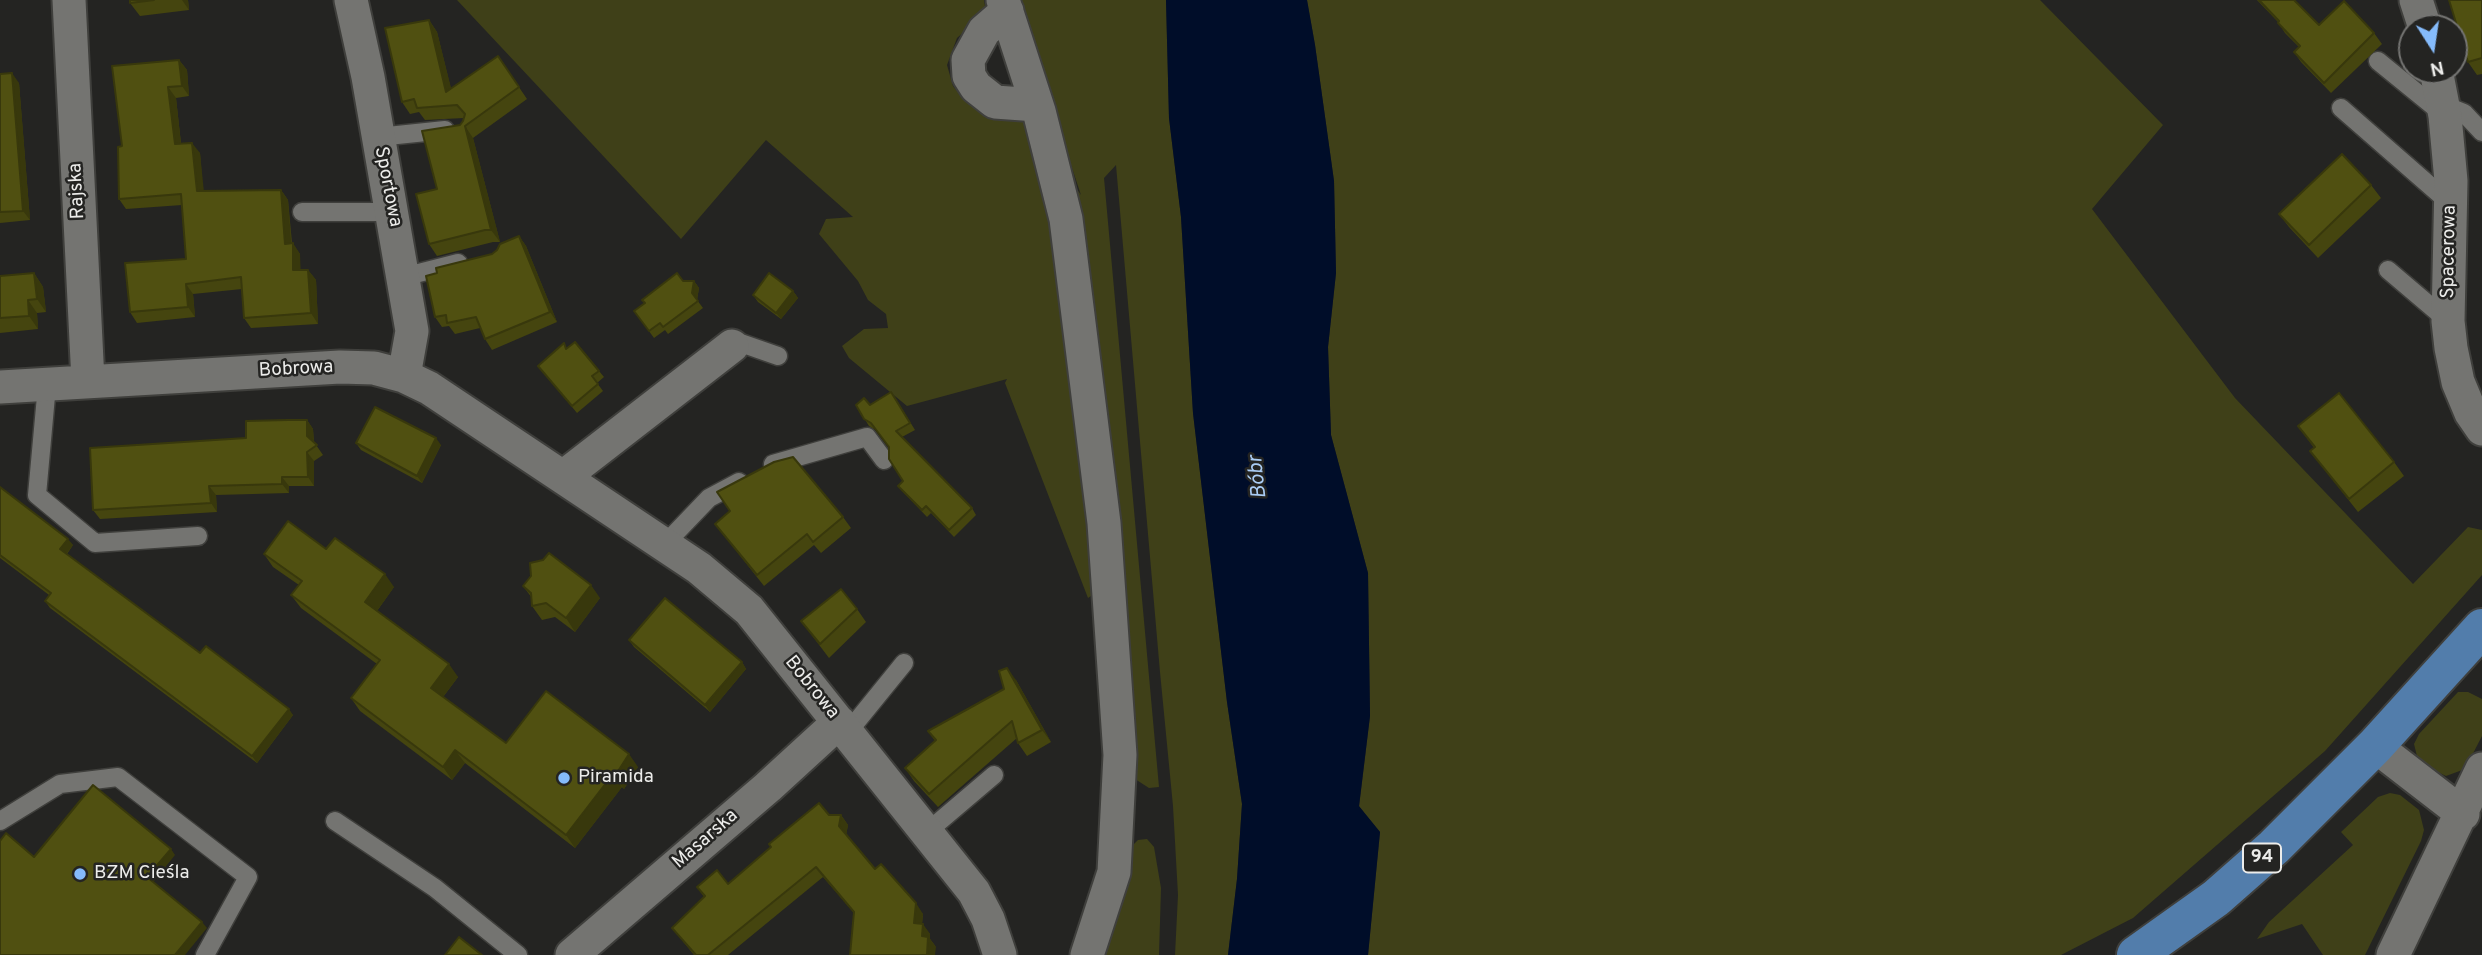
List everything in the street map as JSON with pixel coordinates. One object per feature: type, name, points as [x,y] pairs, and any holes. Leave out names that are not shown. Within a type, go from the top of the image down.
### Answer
[{"type":"main road","name":"94","points":[[2136,955],[2226,890],[2283,839],[2375,746],[2482,628]]},
{"type":"street","name":"Rajska","points":[[69,0],[88,381]]},
{"type":"street","name":"Sportowa","points":[[351,0],[393,212],[412,331],[404,376]]},
{"type":"street","points":[[1005,6],[984,32],[968,60],[969,76],[976,87],[995,102],[1037,105]]},
{"type":"street","points":[[1005,6],[1037,105],[1066,219],[1104,523],[1120,755],[1114,872],[1087,955]]},
{"type":"street","name":"Spacerowa","points":[[2439,84],[2444,110],[2452,205],[2448,321],[2458,382],[2471,413],[2482,429]]},
{"type":"street","points":[[563,477],[732,346]]},
{"type":"street","name":"Bobrowa","points":[[0,387],[340,367],[374,368],[404,376],[429,388],[699,568],[749,610],[974,892],[988,919],[1000,955]]},
{"type":"street","name":"Masarska","points":[[572,955],[768,787],[843,727]]},
{"type":"street","points":[[2375,746],[2463,814]]},
{"type":"street","points":[[2393,955],[2463,814],[2482,769]]},
{"type":"lane","points":[[2378,61],[2444,110],[2464,113],[2482,132]]},
{"type":"lane","points":[[2341,108],[2452,205]]},
{"type":"lane","points":[[378,137],[462,128]]},
{"type":"lane","points":[[302,212],[393,212]]},
{"type":"lane","points":[[403,277],[469,260]]},
{"type":"lane","points":[[2388,270],[2448,321]]},
{"type":"lane","points":[[732,346],[735,341],[778,356]]},
{"type":"lane","points":[[47,385],[37,495],[95,543],[198,536]]},
{"type":"lane","points":[[663,546],[709,498],[777,462],[867,437],[884,460]]},
{"type":"lane","points":[[843,727],[904,663]]},
{"type":"lane","points":[[927,832],[994,775]]},
{"type":"lane","points":[[0,821],[60,784],[118,778],[248,877],[205,955]]},
{"type":"lane","points":[[335,821],[435,888],[518,955]]},
{"type":"shaded area","points":[[457,0],[984,0],[987,18],[976,21],[957,38],[947,65],[953,86],[966,102],[1021,112],[1055,226],[1098,591],[1088,598],[1005,383],[1007,379],[907,406],[849,358],[842,346],[864,329],[888,328],[886,314],[868,300],[858,281],[819,234],[826,219],[853,217],[766,140],[681,239]]},
{"type":"shaded area","points":[[1016,0],[1166,0],[1169,118],[1181,217],[1193,413],[1227,702],[1242,804],[1228,955],[1175,955],[1178,895],[1173,806],[1116,165],[1104,178],[1159,787],[1149,788],[1135,779],[1072,182],[1081,195]]},
{"type":"shaded area","points":[[1307,0],[2040,0],[2163,125],[2092,209],[2235,398],[2413,584],[2468,527],[2482,530],[2482,575],[2325,751],[2133,918],[2061,955],[1368,955],[1380,832],[1359,807],[1370,716],[1368,573],[1331,435],[1328,347],[1336,273],[1334,181]]},
{"type":"shaded area","points":[[2458,692],[2468,692],[2482,699],[2482,736],[2465,769],[2446,776],[2425,766],[2417,756],[2414,744],[2419,734]]},
{"type":"shaded area","points":[[2390,793],[2400,795],[2419,810],[2424,830],[2365,955],[2323,955],[2302,924],[2257,939],[2269,922],[2353,845],[2341,832],[2378,797]]},
{"type":"shaded area","points":[[1147,839],[1154,847],[1161,888],[1159,955],[1104,955],[1130,848],[1138,840]]},
{"type":"water","name":"Bóbr","points":[[1166,0],[1307,0],[1334,181],[1336,273],[1328,347],[1331,435],[1368,573],[1370,716],[1359,806],[1380,832],[1368,955],[1228,955],[1242,804],[1227,702],[1193,413],[1181,217],[1169,118]]},
{"type":"building","points":[[130,0],[154,0],[130,3]]},
{"type":"building","points":[[2259,0],[2294,0],[2319,25],[2344,1],[2374,33],[2324,83],[2294,52],[2300,46]]},
{"type":"building","points":[[2449,0],[2482,0],[2482,58],[2468,62],[2468,14],[2453,14]]},
{"type":"building","points":[[429,20],[446,92],[498,56],[519,87],[465,126],[491,230],[429,244],[416,194],[437,189],[422,131],[460,125],[465,114],[457,105],[417,108],[414,99],[402,102],[385,28]]},
{"type":"building","points":[[179,60],[182,86],[168,87],[175,144],[192,143],[197,191],[281,190],[285,244],[293,243],[293,270],[308,270],[311,313],[244,318],[241,277],[186,284],[188,307],[130,312],[125,263],[186,259],[181,194],[119,199],[118,147],[122,146],[112,66]]},
{"type":"building","points":[[12,73],[23,211],[0,212],[0,74]]},
{"type":"building","points":[[2342,154],[2371,185],[2309,245],[2279,214]]},
{"type":"building","points":[[519,236],[550,312],[485,339],[476,317],[447,323],[446,315],[435,317],[426,276],[437,273],[436,268],[492,254],[500,244]]},
{"type":"building","points":[[34,273],[37,299],[28,300],[29,316],[0,318],[0,276]]},
{"type":"building","points":[[677,273],[683,281],[694,281],[692,293],[698,301],[663,327],[660,323],[649,331],[634,311],[645,303],[642,300]]},
{"type":"building","points":[[769,273],[793,291],[776,313],[753,295]]},
{"type":"building","points":[[575,342],[599,371],[592,376],[598,384],[572,406],[538,366],[564,343],[566,349]]},
{"type":"building","points":[[891,392],[910,423],[896,431],[972,508],[949,530],[926,506],[922,510],[898,486],[903,481],[889,459],[889,447],[871,423],[864,419],[856,405],[864,398],[870,405]]},
{"type":"building","points":[[2339,393],[2394,462],[2349,499],[2310,451],[2315,447],[2298,426]]},
{"type":"building","points":[[375,407],[436,438],[417,476],[356,443]]},
{"type":"building","points":[[307,420],[307,436],[317,445],[307,452],[308,477],[282,477],[282,484],[209,486],[211,503],[93,510],[90,448],[246,438],[246,421]]},
{"type":"building","points":[[793,457],[843,517],[813,542],[807,534],[757,575],[715,524],[730,511],[717,492],[774,462]]},
{"type":"building","points":[[0,487],[68,539],[60,549],[200,653],[206,646],[289,709],[252,756],[45,601],[51,593],[0,555]]},
{"type":"building","points":[[288,521],[326,549],[335,538],[385,574],[365,602],[449,664],[431,688],[506,743],[546,691],[629,754],[615,776],[613,774],[566,835],[455,750],[443,767],[351,698],[380,660],[291,595],[302,581],[264,554]]},
{"type":"building","points":[[549,553],[591,585],[566,618],[546,603],[532,606],[531,593],[523,586],[531,576],[530,563],[543,560]]},
{"type":"building","points":[[841,589],[857,609],[820,644],[801,621]]},
{"type":"building","points":[[665,598],[742,662],[705,705],[629,640]]},
{"type":"building","points":[[1007,668],[1042,730],[1018,743],[1012,721],[929,794],[905,768],[936,740],[928,731],[1004,689],[999,671]]},
{"type":"building","name":"BZM Cieśla","points":[[93,785],[171,849],[147,877],[202,922],[175,955],[0,955],[0,841],[6,833],[34,857]]},
{"type":"building","points":[[819,803],[829,815],[841,815],[839,826],[875,869],[881,864],[916,903],[914,923],[923,924],[922,936],[928,937],[927,955],[850,955],[854,912],[816,867],[708,955],[696,955],[672,928],[705,896],[697,887],[717,870],[728,884],[771,847],[769,844]]},
{"type":"building","points":[[459,937],[482,955],[445,955]]},
{"type":"place","name":"Piramida","points":[[564,778]]},
{"type":"place","name":"BZM Cieśla","points":[[80,874]]}]
